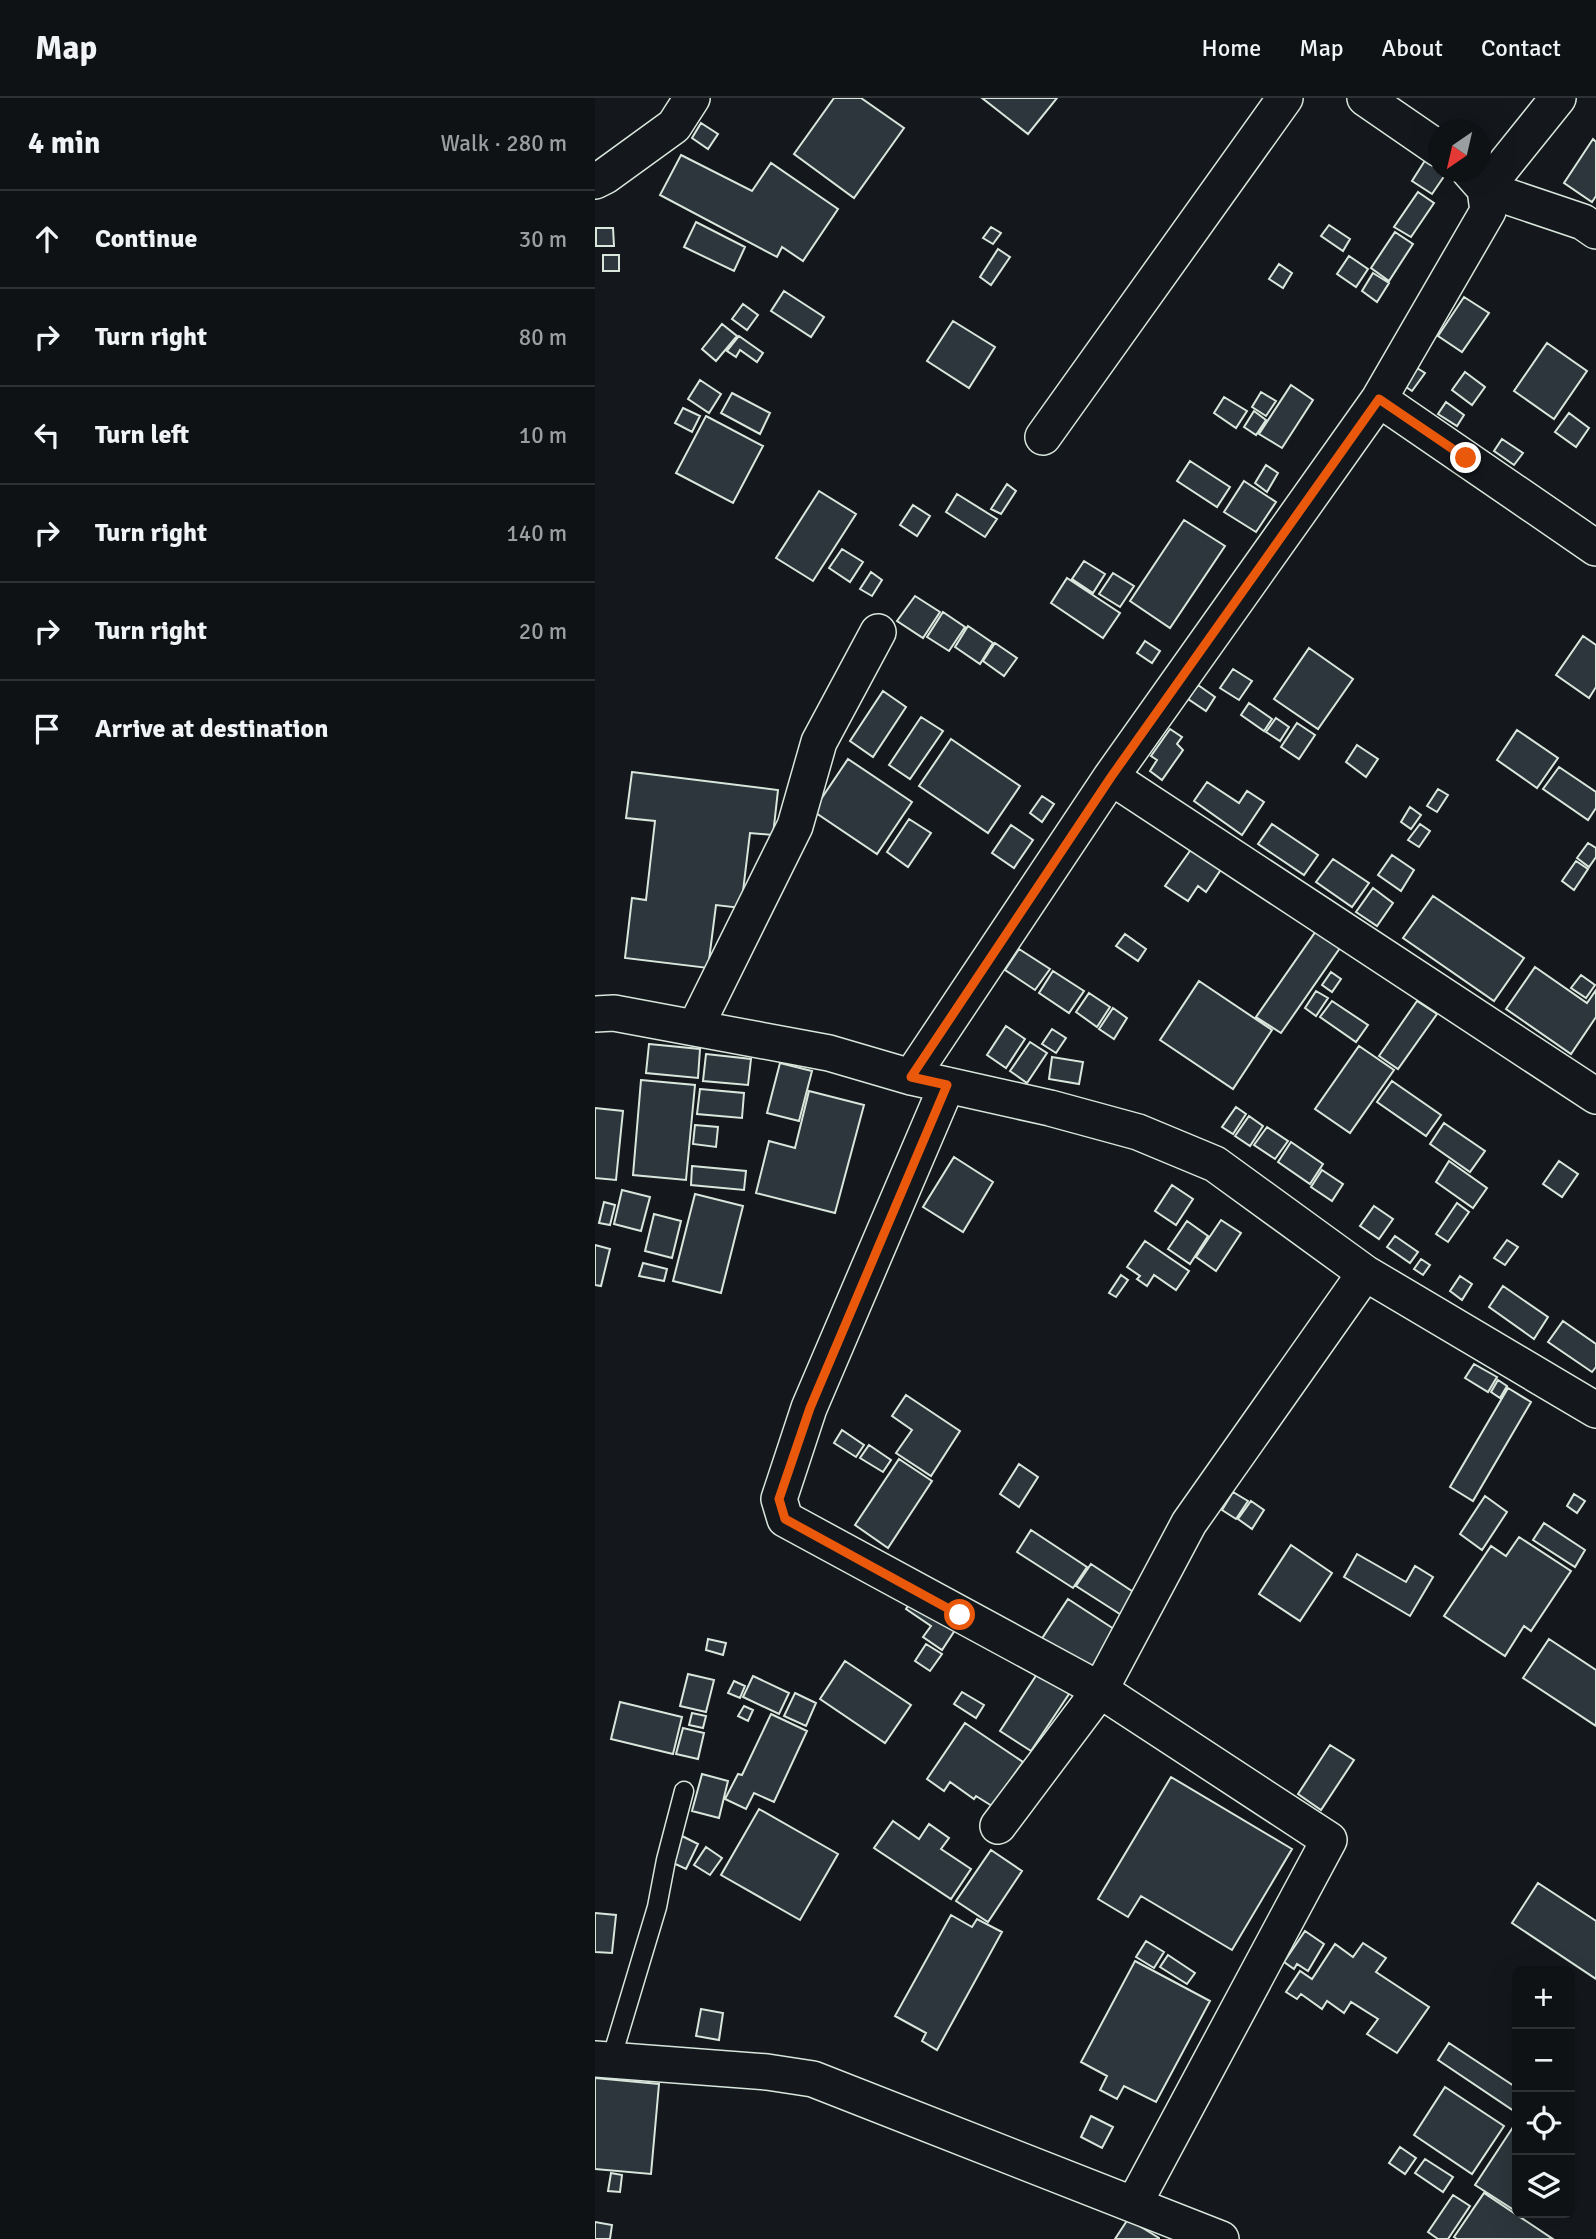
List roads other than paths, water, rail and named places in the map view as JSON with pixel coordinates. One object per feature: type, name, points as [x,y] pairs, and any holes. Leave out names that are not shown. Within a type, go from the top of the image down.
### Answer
[{"type":"street","points":[[595,181],[674,126],[692,98]]},
{"type":"street","points":[[1043,437],[1285,98]]},
{"type":"street","points":[[1365,98],[1428,141]]},
{"type":"street","points":[[1491,167],[1558,98]]},
{"type":"street","points":[[911,1077],[1111,777],[1379,399],[1488,211],[1479,182]]},
{"type":"street","points":[[1483,182],[1583,222],[1596,231]]},
{"type":"street","points":[[1379,399],[1596,548]]},
{"type":"street","points":[[695,1028],[795,826],[819,742],[879,632]]},
{"type":"street","points":[[1111,777],[1596,1096]]},
{"type":"street","points":[[595,1014],[614,1013],[829,1053],[911,1077],[1049,1108],[1137,1132],[1215,1164],[1365,1273],[1596,1409]]},
{"type":"street","points":[[947,1085],[810,1408],[779,1499],[785,1519],[1100,1690],[1329,1840],[1134,2204]]},
{"type":"street","points":[[998,1826],[1100,1690],[1189,1523],[1365,1273]]},
{"type":"street","points":[[603,2059],[767,2072],[813,2079],[1221,2239]]},
{"type":"lane","points":[[603,2059],[657,1908],[684,1791]]}]
